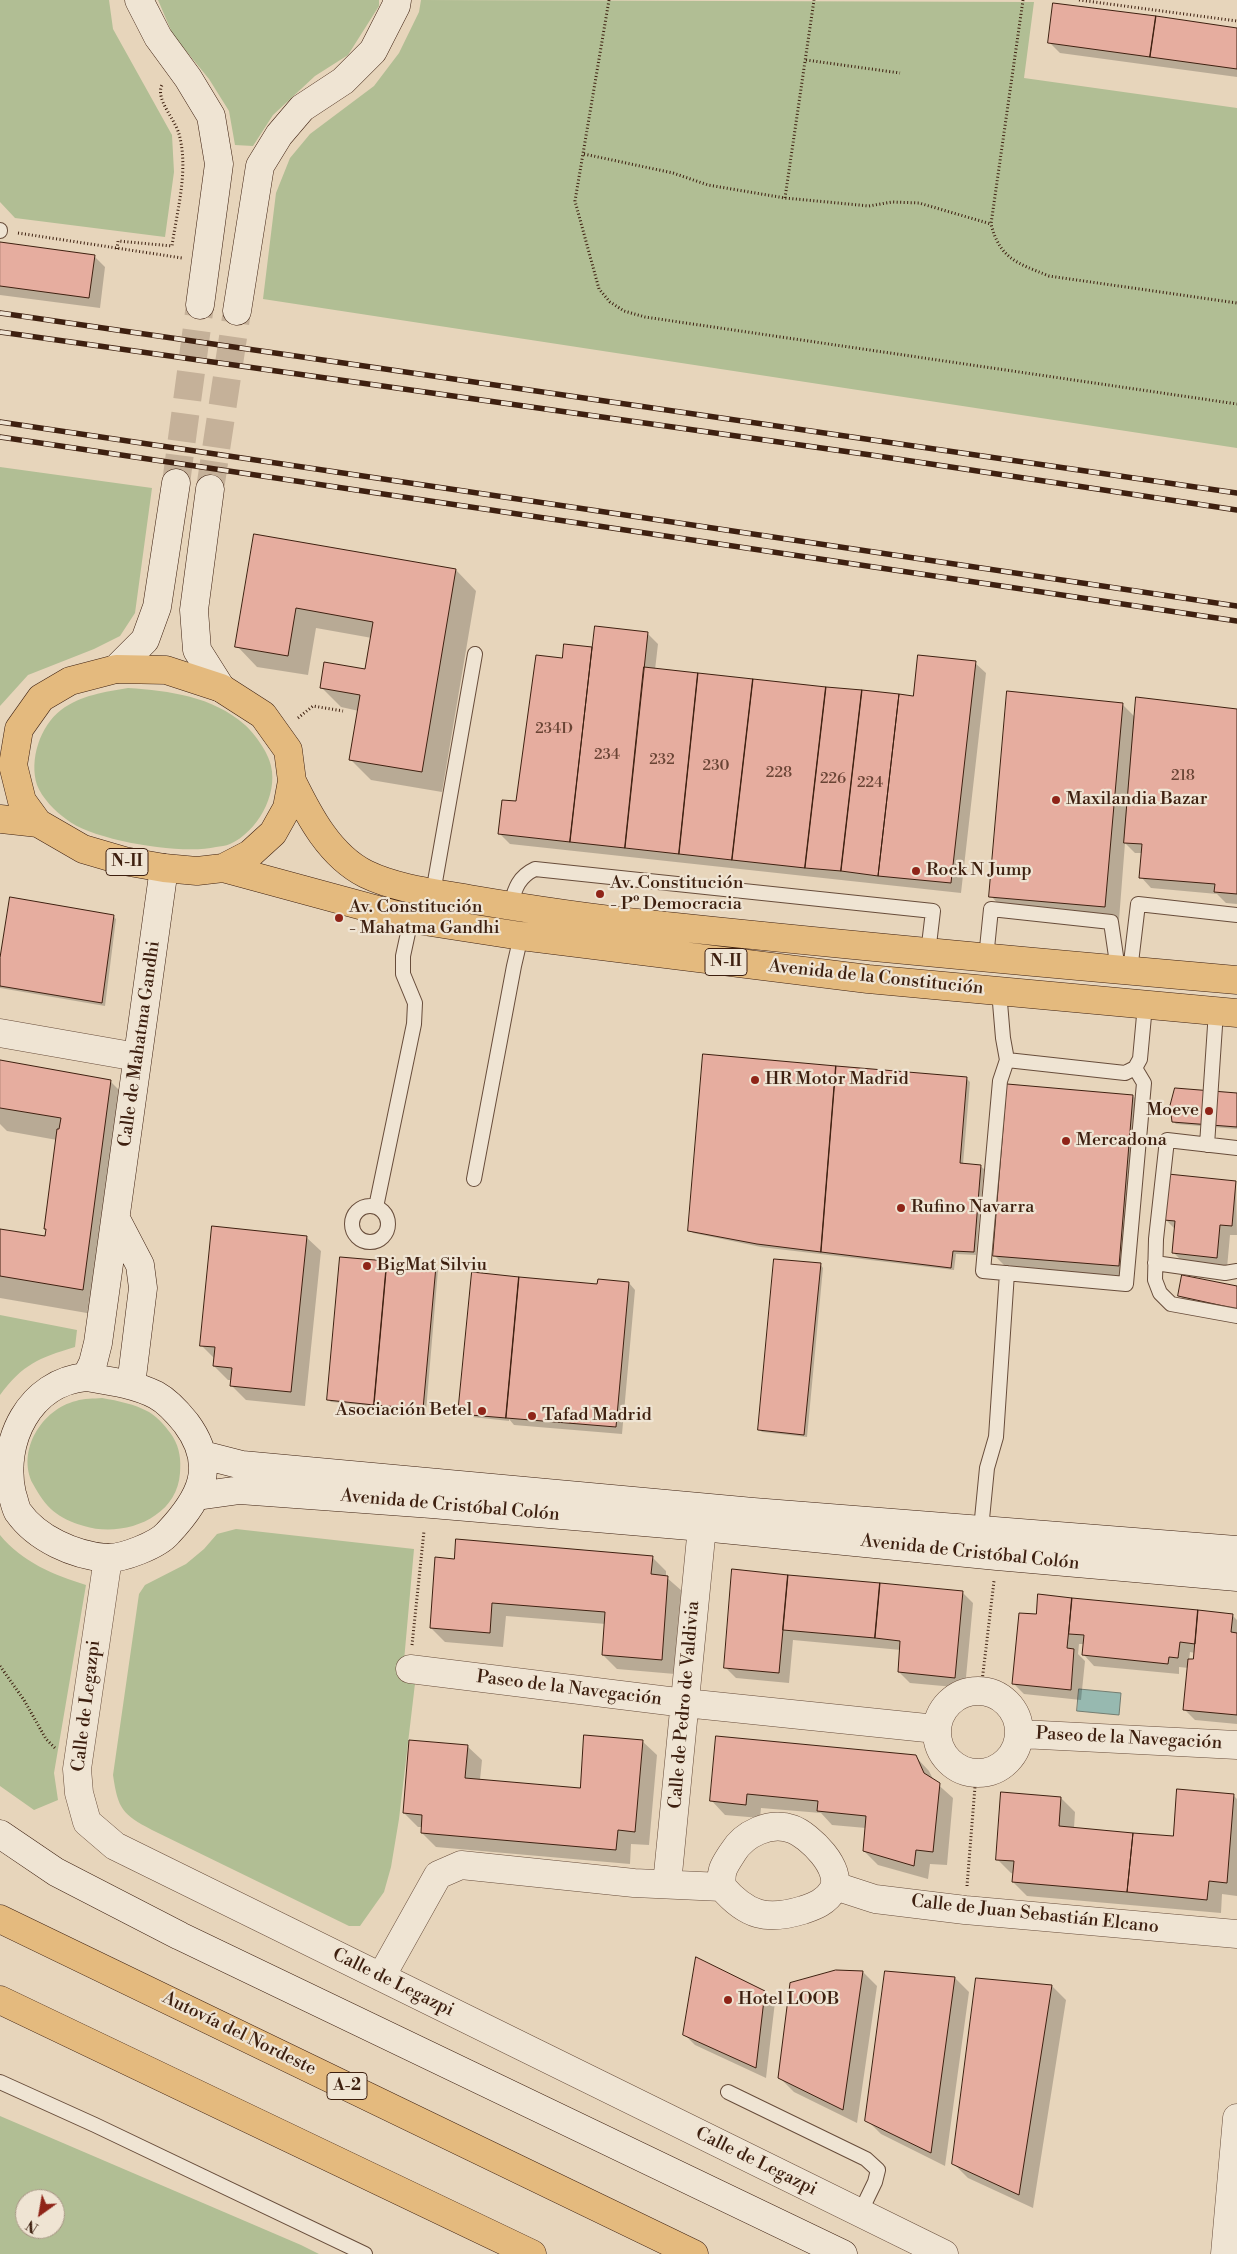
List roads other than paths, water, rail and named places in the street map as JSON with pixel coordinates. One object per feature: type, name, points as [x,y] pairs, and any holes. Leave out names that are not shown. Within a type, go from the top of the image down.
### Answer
[{"type":"main road","name":"N-II","points":[[0,748],[19,729],[42,698],[70,681],[116,669],[166,670],[221,688],[263,715],[288,750],[292,781],[287,808],[273,833],[250,854],[223,868],[198,871],[124,862],[83,849],[38,823],[22,801],[13,765],[19,729]]},
{"type":"main road","name":"Avenida de la Constitución","points":[[292,781],[306,810],[342,857],[366,874],[400,885],[433,892],[510,906],[616,921],[928,953],[1237,980]]},
{"type":"main road","name":"N-II","points":[[0,819],[38,823]]},
{"type":"main road","name":"Avenida de la Constitución","points":[[223,868],[410,919],[521,936],[868,979],[1226,1012]]},
{"type":"main road","name":"Autovía del Nordeste","points":[[0,1919],[694,2254]]},
{"type":"main road","points":[[0,2000],[532,2254]]},
{"type":"street","points":[[139,0],[158,37],[188,78],[211,116],[219,164],[200,304]]},
{"type":"street","points":[[237,311],[260,166],[279,135],[302,108],[343,81],[373,51],[396,6],[397,0]]},
{"type":"street","points":[[116,669],[145,640],[157,607],[176,483]]},
{"type":"street","points":[[210,489],[194,610],[197,650],[221,688]]},
{"type":"street","name":"Calle de Mahatma Gandhi","points":[[86,1377],[93,1363],[98,1343],[164,868]]},
{"type":"street","points":[[0,1033],[137,1057]]},
{"type":"street","points":[[116,1219],[140,1265],[143,1288],[131,1385]]},
{"type":"street","points":[[86,1377],[131,1385],[157,1395],[178,1413],[193,1433],[203,1455],[203,1477],[197,1496],[187,1513],[165,1536],[140,1551],[108,1558],[65,1548],[35,1530],[18,1511],[7,1477],[10,1451],[18,1422],[34,1401],[50,1388],[72,1378],[86,1377]]},
{"type":"street","name":"Avenida de Cristóbal Colón","points":[[203,1455],[242,1465],[703,1517],[997,1556],[1237,1577]]},
{"type":"street","name":"Avenida de Cristóbal Colón","points":[[197,1496],[240,1490],[703,1517],[981,1529],[1237,1550]]},
{"type":"street","name":"Calle de Pedro de Valdivia","points":[[667,1884],[703,1517]]},
{"type":"street","name":"Calle de Legazpi","points":[[108,1558],[77,1769],[79,1792],[87,1822],[114,1846],[944,2254]]},
{"type":"street","name":"Paseo de la Navegación","points":[[410,1669],[685,1703],[936,1729]]},
{"type":"street","name":"Paseo de la Navegación","points":[[980,1690],[1001,1697],[1016,1713],[1020,1734],[1014,1754],[996,1771],[976,1774],[952,1765],[939,1747],[936,1729],[944,1708],[960,1694],[980,1690]]},
{"type":"street","name":"Paseo de la Navegación","points":[[1020,1734],[1237,1744]]},
{"type":"street","points":[[772,1826],[792,1829],[811,1840],[826,1857],[833,1870],[835,1886],[829,1896],[817,1906],[771,1917],[753,1912],[734,1901],[722,1887],[721,1873],[739,1842],[753,1833],[772,1826]]},
{"type":"street","points":[[0,1834],[56,1872],[180,1936],[843,2254]]},
{"type":"street","points":[[381,1977],[438,1875],[461,1865],[634,1883],[722,1887]]},
{"type":"street","name":"Calle de Juan Sebastián Elcano","points":[[835,1886],[875,1899],[965,1910],[1237,1934]]},
{"type":"street","points":[[1226,2254],[1237,2118]]},
{"type":"lane","points":[[433,892],[475,654]]},
{"type":"lane","points":[[510,906],[516,884],[526,874],[535,869],[923,910],[932,912],[928,953]]},
{"type":"lane","points":[[1124,970],[1138,904],[1237,915]]},
{"type":"lane","points":[[986,958],[991,909],[1111,922],[1124,970]]},
{"type":"lane","points":[[376,1207],[414,1024],[414,1003],[403,974],[403,956],[410,919]]},
{"type":"lane","points":[[474,1179],[521,936]]},
{"type":"lane","points":[[1000,990],[1002,1031],[1007,1060],[1000,1081],[983,1271],[1126,1284],[1130,1187],[1144,1083],[1135,1068]]},
{"type":"lane","points":[[1007,1060],[1125,1073],[1135,1068],[1140,1059],[1145,1005]]},
{"type":"lane","points":[[1207,1145],[1226,1012]]},
{"type":"lane","points":[[1237,1148],[1167,1140],[1155,1263],[1157,1286],[1160,1293],[1171,1304],[1237,1316]]},
{"type":"lane","points":[[1155,1263],[1225,1273],[1237,1270]]},
{"type":"lane","points":[[981,1529],[986,1468],[996,1437],[1007,1273]]},
{"type":"lane","points":[[0,2082],[95,2125],[365,2254]]},
{"type":"lane","points":[[728,2092],[866,2159],[878,2170],[875,2182],[860,2213]]},
{"type":"water","points":[[1079,1689],[1121,1693],[1119,1715],[1077,1711]]},
{"type":"tunnel","points":[[176,483],[200,305]]},
{"type":"tunnel","points":[[210,489],[237,311]]},
{"type":"railway","points":[[0,313],[1237,493]]},
{"type":"railway","points":[[0,332],[871,455],[1237,510]]},
{"type":"railway","points":[[0,422],[1237,606]]},
{"type":"railway","points":[[0,437],[1237,621]]},
{"type":"place","name":"Maxilandia Bazar","points":[[1056,800]]},
{"type":"place","name":"Rock N Jump","points":[[916,871]]},
{"type":"place","name":"Av. Constitución - Pº Democracia","points":[[600,894]]},
{"type":"place","name":"Av. Constitución - Mahatma Gandhi","points":[[339,918]]},
{"type":"place","name":"HR Motor Madrid","points":[[755,1080]]},
{"type":"place","name":"Moeve","points":[[1209,1111]]},
{"type":"place","name":"Mercadona","points":[[1066,1141]]},
{"type":"place","name":"Rufino Navarra","points":[[901,1208]]},
{"type":"place","name":"BigMat Silviu","points":[[367,1266]]},
{"type":"place","name":"Asociación Betel","points":[[482,1411]]},
{"type":"place","name":"Tafad Madrid","points":[[532,1416]]},
{"type":"place","name":"Hotel LOOB","points":[[728,2000]]}]
